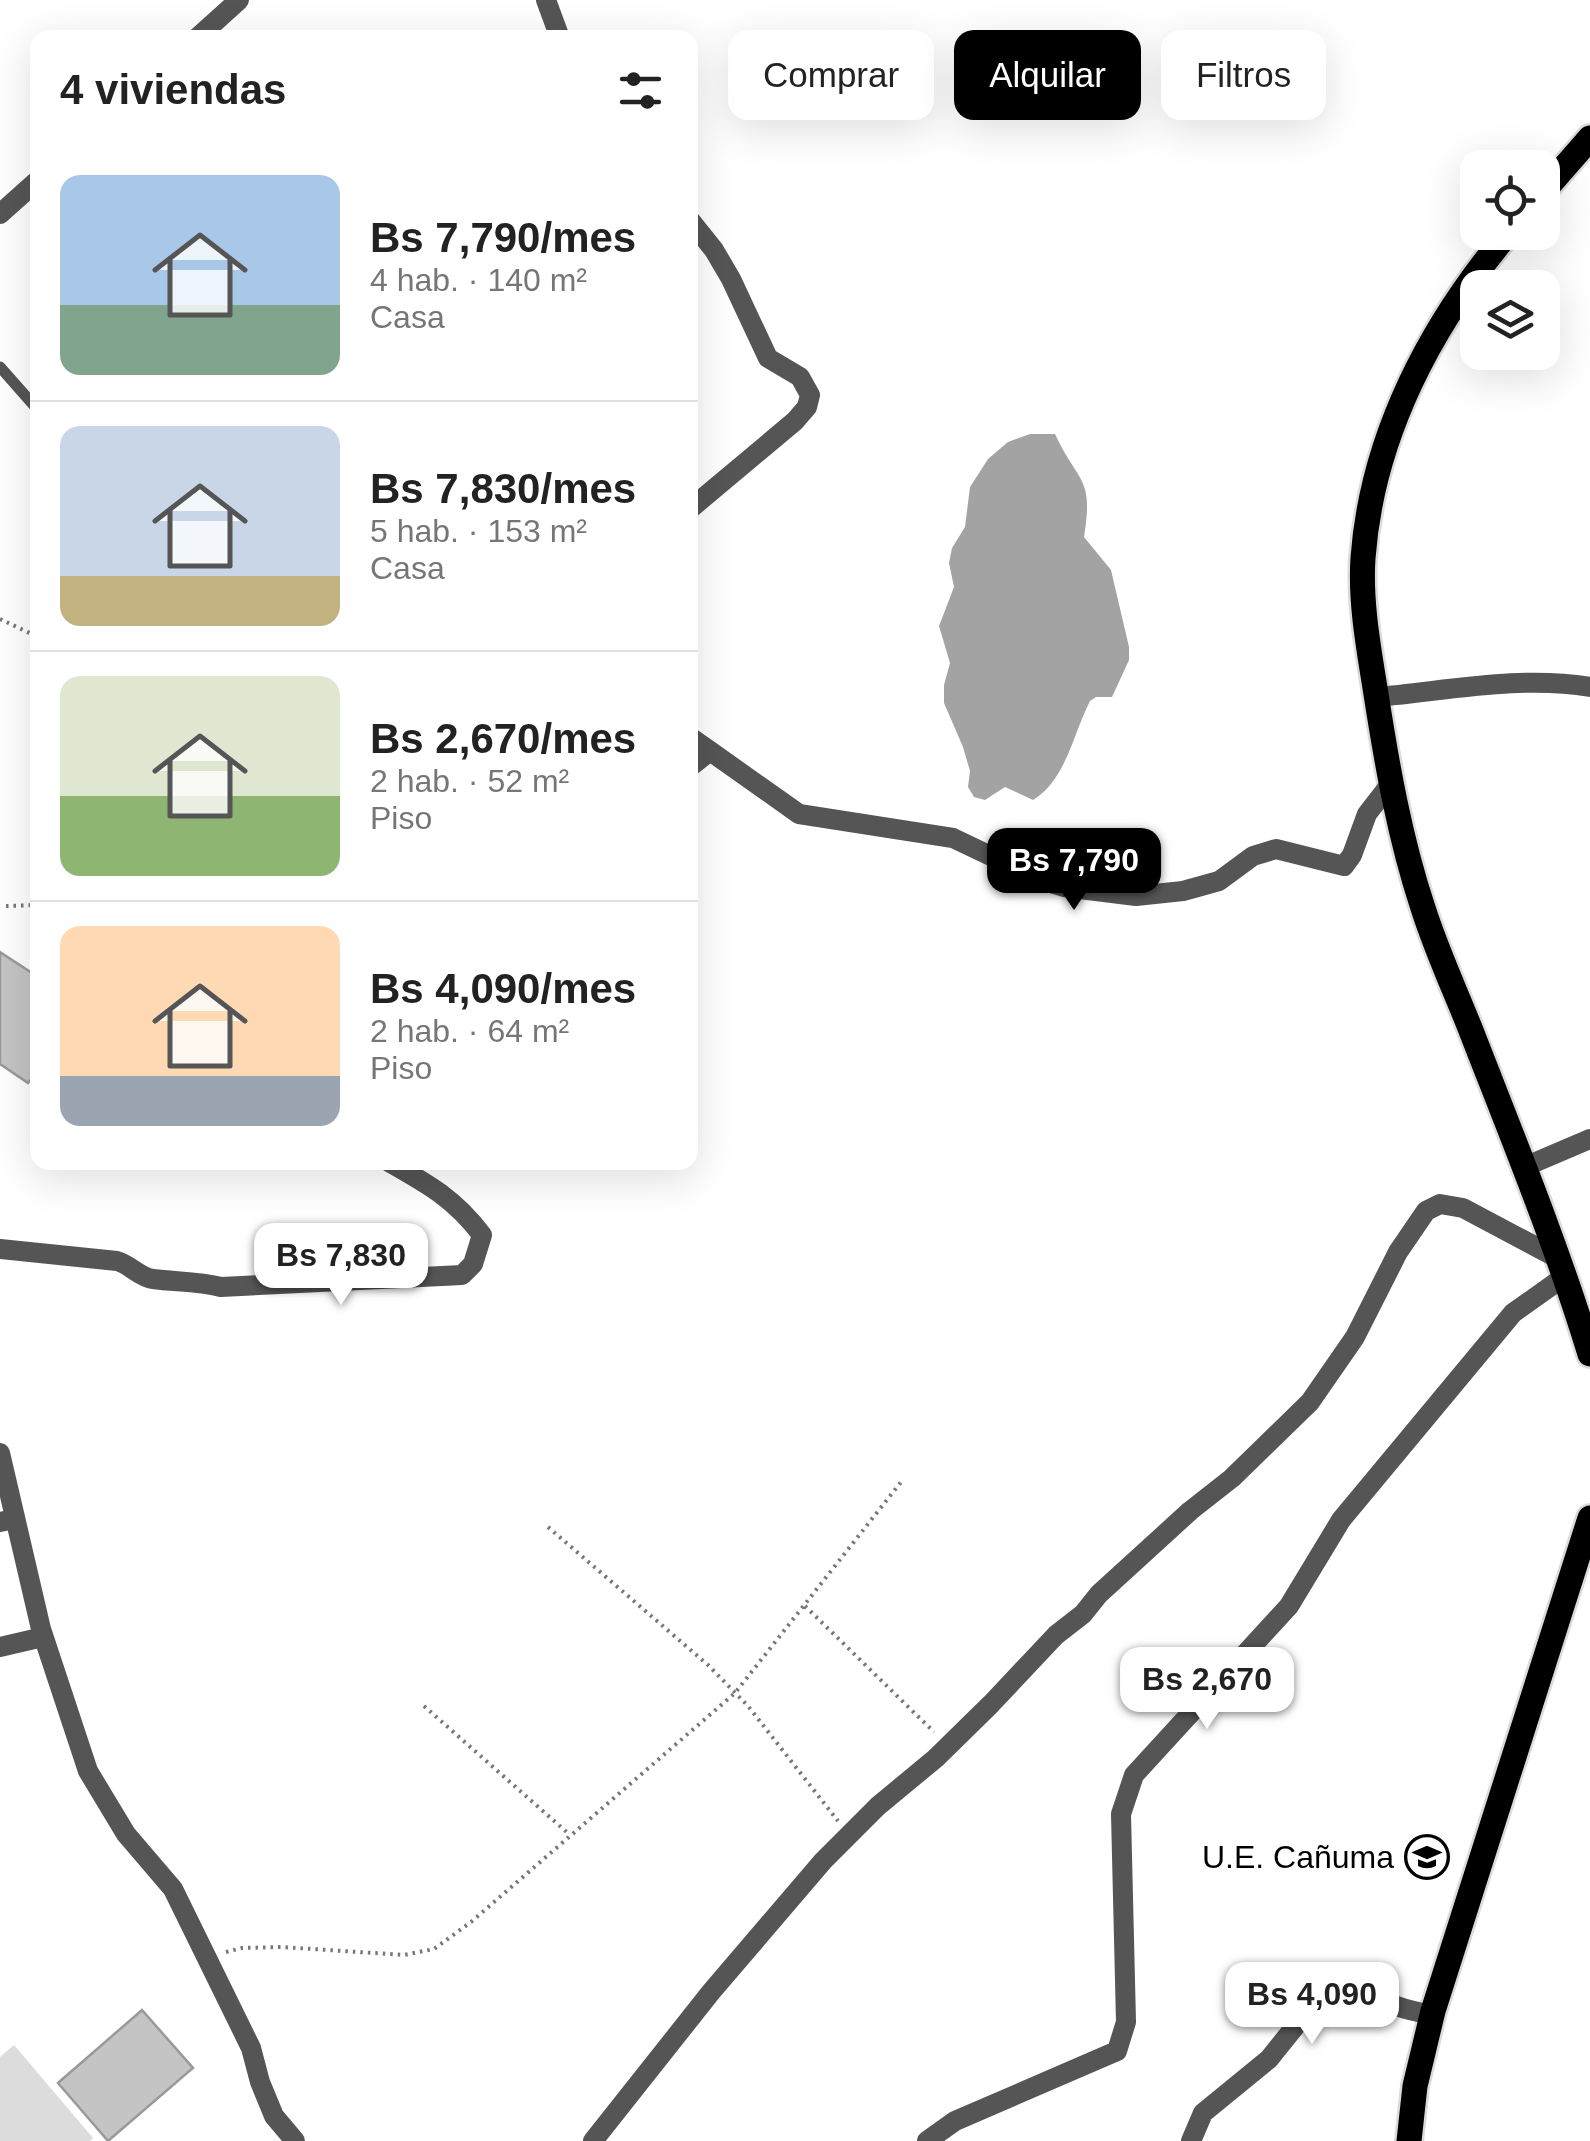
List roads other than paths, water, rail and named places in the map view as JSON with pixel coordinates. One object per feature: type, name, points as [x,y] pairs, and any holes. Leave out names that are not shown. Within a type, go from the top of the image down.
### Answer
[{"type":"main road","points":[[1560,172],[1590,138]]},
{"type":"main road","points":[[1494,250],[1425,351],[1393,420],[1373,490],[1363,560],[1366,626],[1391,783],[1422,907],[1562,1268],[1590,1354]]},
{"type":"main road","points":[[1409,2141],[1415,2086],[1432,2015],[1590,1518]]},
{"type":"street","points":[[206,30],[239,0]]},
{"type":"street","points":[[546,0],[557,30]]},
{"type":"street","points":[[0,214],[30,187]]},
{"type":"street","points":[[698,230],[731,279],[768,358],[800,377],[810,395],[807,407],[795,422],[698,502]]},
{"type":"street","points":[[1377,696],[1510,684],[1561,682],[1590,687]]},
{"type":"street","points":[[698,743],[783,806],[808,817],[919,830],[953,838],[1041,880],[1122,895],[1153,896],[1200,887],[1231,875],[1259,853],[1276,849],[1344,866],[1367,814],[1391,783]]},
{"type":"street","points":[[698,760],[710,751]]},
{"type":"street","points":[[1524,1168],[1590,1139]]},
{"type":"street","points":[[0,1249],[117,1260],[153,1279],[220,1287],[462,1276],[473,1264],[482,1235],[467,1214],[440,1191],[403,1170]]},
{"type":"street","points":[[594,2141],[711,1992],[849,1835],[948,1746],[1151,1545],[1232,1478],[1310,1402],[1356,1337],[1398,1252],[1426,1211],[1440,1204],[1463,1208],[1562,1268],[1513,1313],[1341,1520],[1289,1606],[1134,1774],[1121,1814],[1126,2022],[1116,2051],[956,2121],[927,2141]]},
{"type":"street","points":[[0,1453],[8,1520],[88,1771],[126,1834],[172,1889],[251,2048],[274,2116],[295,2141]]},
{"type":"street","points":[[0,1647],[43,1636]]},
{"type":"street","points":[[1191,2141],[1204,2113],[1270,2059],[1330,1983],[1340,1980],[1358,1985],[1396,2006],[1432,2015]]},
{"type":"lane","points":[[0,367],[30,401]]},
{"type":"place","name":"U.E. Cañuma","points":[[1427,1857]]}]
